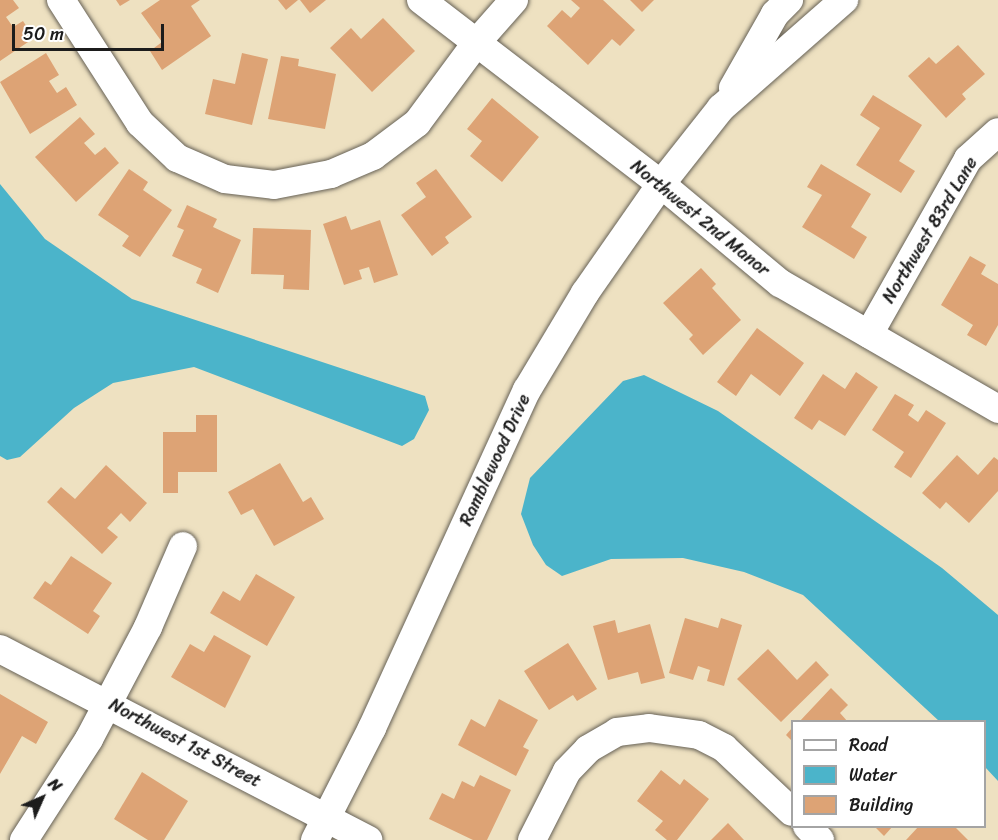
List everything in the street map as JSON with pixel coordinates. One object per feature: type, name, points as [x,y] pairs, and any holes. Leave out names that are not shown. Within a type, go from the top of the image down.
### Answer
[{"type":"street","points":[[61,0],[140,123],[177,158],[225,179],[274,185],[331,174],[374,156],[417,123],[477,42],[514,0]]},
{"type":"street","name":"Northwest 2nd Manor","points":[[421,0],[660,184],[780,283],[998,409]]},
{"type":"street","name":"Ramblewood Drive","points":[[321,829],[527,390],[585,293],[660,184],[721,108],[775,14],[789,0]]},
{"type":"street","name":"Ramblewood Drive","points":[[721,108],[844,0]]},
{"type":"street","name":"Northwest 83rd Lane","points":[[869,334],[968,159],[998,132]]},
{"type":"street","points":[[24,840],[89,739],[148,627],[183,546]]},
{"type":"street","name":"Northwest 1st Street","points":[[0,649],[107,702],[321,829],[368,840]]},
{"type":"street","points":[[532,840],[567,771],[588,749],[617,732],[649,728],[699,735],[724,748],[791,811]]},
{"type":"street","points":[[809,828],[820,840]]},
{"type":"water","points":[[0,184],[45,239],[132,299],[425,396],[429,410],[414,439],[402,446],[194,367],[113,383],[74,408],[20,457],[7,460],[0,456]]},
{"type":"water","points":[[644,375],[718,411],[942,568],[998,615],[998,781],[986,768],[986,720],[938,720],[803,595],[744,572],[683,558],[611,559],[562,576],[546,565],[533,545],[521,514],[530,478],[623,381]]},
{"type":"building","points":[[0,0],[13,0],[19,8],[6,17],[13,27],[23,21],[34,38],[0,61]]},
{"type":"building","points":[[116,0],[130,0],[120,6]]},
{"type":"building","points":[[160,0],[200,0],[191,6],[211,36],[162,70],[150,51],[162,42],[141,13]]},
{"type":"building","points":[[278,0],[298,0],[286,10]]},
{"type":"building","points":[[300,0],[326,0],[310,13]]},
{"type":"building","points":[[571,0],[603,0],[635,30],[620,46],[612,39],[588,65],[547,26],[562,10],[571,18],[580,8]]},
{"type":"building","points":[[630,0],[654,0],[642,12]]},
{"type":"building","points":[[383,18],[415,51],[372,92],[330,48],[351,28],[361,39]]},
{"type":"building","points":[[958,45],[985,74],[962,94],[966,99],[946,118],[908,76],[929,57],[936,64]]},
{"type":"building","points":[[46,53],[59,75],[49,81],[57,93],[66,87],[77,105],[30,134],[0,82]]},
{"type":"building","points":[[242,53],[268,59],[252,125],[205,114],[213,79],[235,84]]},
{"type":"building","points":[[281,56],[299,59],[298,66],[336,74],[325,129],[268,119]]},
{"type":"building","points":[[873,95],[922,125],[899,161],[915,171],[901,193],[856,165],[880,128],[860,115]]},
{"type":"building","points":[[492,98],[539,137],[502,182],[470,156],[482,141],[467,129]]},
{"type":"building","points":[[80,117],[95,134],[84,143],[95,155],[105,147],[119,163],[76,202],[35,157]]},
{"type":"building","points":[[821,164],[871,194],[851,227],[867,237],[854,259],[802,227],[822,195],[807,187]]},
{"type":"building","points":[[129,169],[148,182],[143,190],[172,210],[140,257],[122,246],[129,236],[98,215]]},
{"type":"building","points":[[436,169],[472,217],[445,237],[449,243],[432,256],[401,215],[426,197],[416,183]]},
{"type":"building","points":[[187,205],[217,219],[213,227],[241,240],[218,293],[196,283],[202,269],[172,256],[184,230],[177,227]]},
{"type":"building","points":[[346,216],[351,230],[380,220],[398,275],[374,283],[369,267],[359,270],[362,279],[344,285],[323,224]]},
{"type":"building","points":[[253,228],[311,230],[309,290],[283,289],[284,275],[251,274]]},
{"type":"building","points":[[970,256],[986,265],[981,274],[998,284],[998,325],[986,346],[967,335],[973,325],[941,305]]},
{"type":"building","points":[[701,268],[716,284],[712,288],[741,320],[703,355],[689,339],[693,335],[663,303]]},
{"type":"building","points":[[757,328],[804,363],[780,396],[751,374],[736,396],[717,382]]},
{"type":"building","points":[[856,372],[878,387],[845,436],[819,420],[812,430],[794,418],[823,374],[845,389]]},
{"type":"building","points":[[895,394],[914,405],[908,415],[918,422],[926,410],[946,423],[911,478],[894,467],[904,452],[872,430]]},
{"type":"building","points":[[196,415],[217,415],[217,472],[178,472],[178,493],[163,493],[163,432],[196,432]]},
{"type":"building","points":[[957,455],[978,475],[994,457],[998,460],[998,491],[969,523],[946,502],[940,509],[922,493]]},
{"type":"building","points":[[280,463],[303,502],[311,497],[324,519],[274,546],[253,509],[241,515],[228,492]]},
{"type":"building","points":[[106,465],[147,503],[130,522],[121,513],[107,528],[118,537],[102,554],[47,502],[61,487],[75,499]]},
{"type":"building","points":[[71,556],[112,583],[93,611],[100,616],[88,634],[33,598],[45,581],[51,585]]},
{"type":"building","points":[[256,574],[295,597],[267,646],[210,613],[223,591],[240,601]]},
{"type":"building","points":[[685,618],[718,628],[721,618],[742,625],[724,686],[707,681],[710,670],[698,666],[693,680],[669,673]]},
{"type":"building","points":[[615,620],[618,633],[650,624],[665,678],[641,684],[638,672],[608,680],[593,626]]},
{"type":"building","points":[[214,635],[251,656],[225,708],[171,677],[190,644],[204,652]]},
{"type":"building","points":[[568,643],[597,689],[577,701],[573,695],[549,710],[524,671]]},
{"type":"building","points":[[768,649],[797,680],[816,661],[829,675],[781,722],[737,679]]},
{"type":"building","points":[[831,688],[848,705],[840,713],[846,720],[801,720]]},
{"type":"building","points":[[0,694],[48,722],[36,744],[22,736],[0,774]]},
{"type":"building","points":[[499,699],[538,720],[523,747],[529,750],[516,776],[458,745],[471,719],[485,727]]},
{"type":"building","points":[[791,729],[791,740],[786,735]]},
{"type":"building","points":[[661,770],[680,785],[684,779],[709,799],[677,840],[667,840],[655,830],[663,821],[637,801]]},
{"type":"building","points":[[142,772],[188,801],[164,840],[148,840],[114,819]]},
{"type":"building","points":[[480,775],[511,790],[487,840],[473,840],[429,819],[442,793],[454,799],[462,781],[474,787]]},
{"type":"building","points":[[728,823],[744,840],[711,840]]},
{"type":"building","points":[[876,828],[891,828],[884,836]]},
{"type":"building","points":[[917,828],[956,828],[968,840],[906,840]]}]
